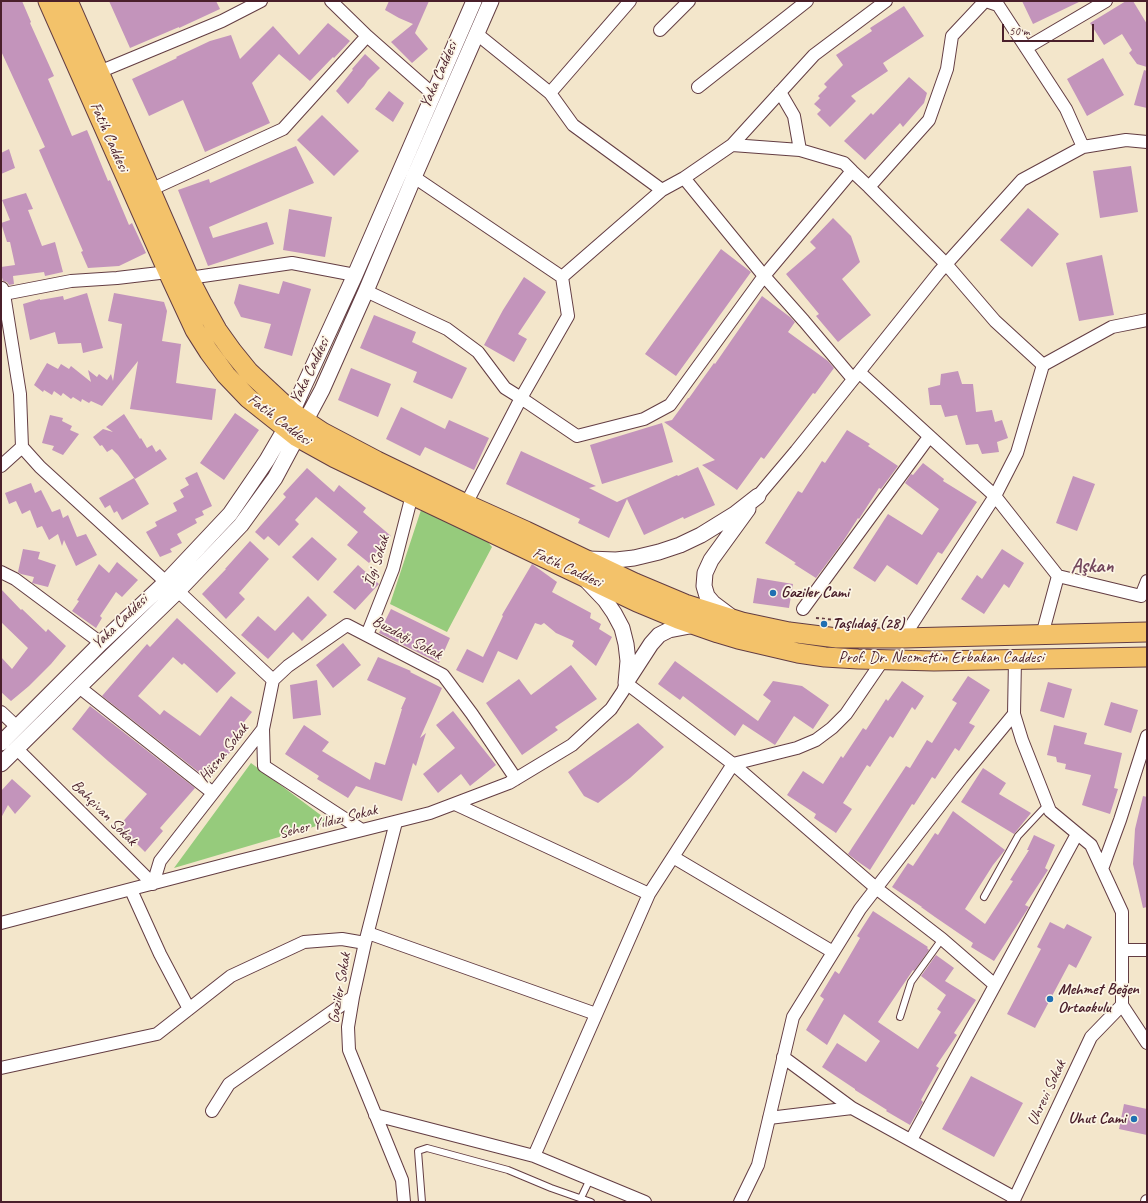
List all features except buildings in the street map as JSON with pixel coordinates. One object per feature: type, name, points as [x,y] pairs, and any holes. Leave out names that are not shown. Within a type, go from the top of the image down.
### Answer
[{"type":"main road","name":"Fatih Caddesi","points":[[48,1],[195,330],[226,375],[248,398],[295,425],[329,436],[377,461],[526,532],[637,602],[718,633],[740,630]]},
{"type":"main road","name":"Fatih Caddesi","points":[[68,1],[189,278],[203,305],[217,330],[232,351],[295,425],[335,458],[412,495],[580,566],[709,612],[740,630]]},
{"type":"main road","name":"Prof. Dr. Necmettin Erbakan Caddesi","points":[[740,630],[768,628],[837,638],[903,638],[1147,632]]},
{"type":"main road","name":"Prof. Dr. Necmettin Erbakan Caddesi","points":[[740,630],[784,650],[825,657],[934,661],[1147,657]]},
{"type":"street","points":[[99,72],[222,21],[261,1]]},
{"type":"street","points":[[332,1],[367,36],[434,95]]},
{"type":"street","name":"Yaka Caddesi","points":[[1,764],[178,592],[241,525],[275,478],[356,275],[474,1]]},
{"type":"street","name":"Yaka Caddesi","points":[[1,743],[101,643],[166,582],[230,514],[267,460],[322,390],[366,292],[414,177],[491,1]]},
{"type":"street","points":[[550,93],[630,1]]},
{"type":"street","points":[[660,30],[689,1]]},
{"type":"street","points":[[698,87],[807,1]]},
{"type":"street","points":[[562,277],[662,190],[684,178],[732,145],[814,54],[886,1]]},
{"type":"street","points":[[868,187],[929,120],[947,69],[952,36],[986,1],[998,5],[1066,109],[1083,147]]},
{"type":"street","points":[[1026,48],[1106,1]]},
{"type":"street","points":[[477,34],[550,93],[573,125],[662,190]]},
{"type":"street","points":[[150,190],[283,129],[367,36]]},
{"type":"street","points":[[780,92],[794,116],[800,150]]},
{"type":"street","points":[[740,630],[705,592],[705,573],[711,560],[758,496],[946,264],[1022,180],[1083,147],[1126,140],[1147,142]]},
{"type":"street","points":[[732,145],[800,150],[844,163],[946,264],[995,321],[1043,364]]},
{"type":"street","points":[[366,292],[447,329],[478,352],[505,388],[577,436],[644,419],[670,405],[764,276],[852,171]]},
{"type":"street","points":[[414,177],[562,277],[568,316],[521,398],[466,504]]},
{"type":"street","points":[[684,178],[764,276],[804,321],[856,375],[995,496],[1058,576],[1141,596],[1147,581]]},
{"type":"street","points":[[189,278],[292,263],[356,275]]},
{"type":"street","points":[[166,582],[40,467],[22,447],[20,394],[2,292],[71,281],[117,278],[168,272]]},
{"type":"street","points":[[903,638],[995,496],[1017,453],[1043,364],[1112,327],[1147,320]]},
{"type":"street","points":[[803,609],[929,437]]},
{"type":"street","points":[[1,466],[22,447]]},
{"type":"street","name":"İlgi Sokak","points":[[367,635],[393,569],[412,495]]},
{"type":"street","points":[[626,683],[628,660],[622,628],[614,613],[580,566],[634,558],[680,545],[735,514],[758,496]]},
{"type":"street","points":[[1,572],[15,579],[101,643]]},
{"type":"street","points":[[1042,635],[1058,576]]},
{"type":"street","points":[[178,592],[272,680]]},
{"type":"street","name":"Buzdağı Sokak","points":[[272,680],[288,666],[347,625],[442,675],[472,714],[516,779]]},
{"type":"street","points":[[626,683],[651,644],[659,635],[669,630],[696,625]]},
{"type":"street","points":[[1015,659],[1014,714],[1022,740],[1050,811],[1091,845],[1122,912],[1122,1005],[1147,1043]]},
{"type":"street","points":[[534,1156],[649,894],[733,764],[798,748],[816,740],[832,728],[846,714],[883,660]]},
{"type":"street","name":"Hüsna Sokak","points":[[153,884],[160,861],[263,729],[272,680]]},
{"type":"street","points":[[626,683],[733,764],[876,888],[942,939],[995,985]]},
{"type":"street","name":"Seher Yıldızı Sokak","points":[[1,924],[396,822],[430,813],[455,804],[509,783],[572,745],[611,709],[623,691],[626,683]]},
{"type":"street","points":[[79,687],[213,793]]},
{"type":"street","points":[[1,712],[17,727]]},
{"type":"street","points":[[740,1202],[758,1165],[793,1017],[860,909],[1014,714]]},
{"type":"street","points":[[263,729],[264,766],[362,830]]},
{"type":"street","points":[[1102,869],[1120,820],[1147,736]]},
{"type":"street","name":"Bahçivan Sokak","points":[[16,748],[153,884]]},
{"type":"street","points":[[455,804],[649,894]]},
{"type":"street","name":"Gaziler Sokak","points":[[396,822],[366,938],[348,1027],[349,1050],[402,1180],[404,1202]]},
{"type":"street","points":[[910,1140],[1077,834]]},
{"type":"street","points":[[673,857],[833,952]]},
{"type":"street","points":[[131,890],[160,954],[189,1009]]},
{"type":"street","points":[[1,1068],[157,1034],[230,976],[304,942],[366,938],[596,1014]]},
{"type":"street","points":[[1122,950],[1147,950]]},
{"type":"street","points":[[212,1111],[230,1084],[353,997]]},
{"type":"street","name":"Uhrevi Sokak","points":[[1014,1200],[1091,1037],[1122,1005]]},
{"type":"street","points":[[783,1057],[852,1108],[1014,1200]]},
{"type":"street","points":[[769,1118],[852,1108]]},
{"type":"street","points":[[375,1115],[534,1156],[645,1202]]},
{"type":"lane","points":[[984,897],[1018,836],[1048,805]]},
{"type":"lane","points":[[900,1017],[904,1000],[911,982],[942,939]]},
{"type":"lane","points":[[422,1202],[418,1151],[427,1148],[508,1170],[551,1188],[591,1202]]},
{"type":"lane","points":[[581,1198],[590,1179]]},
{"type":"green space","points":[[422,507],[482,535],[492,547],[447,632],[390,604]]},
{"type":"green space","points":[[251,763],[330,822],[174,868]]},
{"type":"place","name":"Gaziler Cami","points":[[773,593]]},
{"type":"place","name":"Taşlıdağ (28)","points":[[824,624]]},
{"type":"place","name":"Mehmet Beğen Ortaokulu","points":[[1050,999]]},
{"type":"place","name":"Uhut Cami","points":[[1134,1119]]},
{"type":"district","name":"Aşkan","points":[[1092,567]]}]
